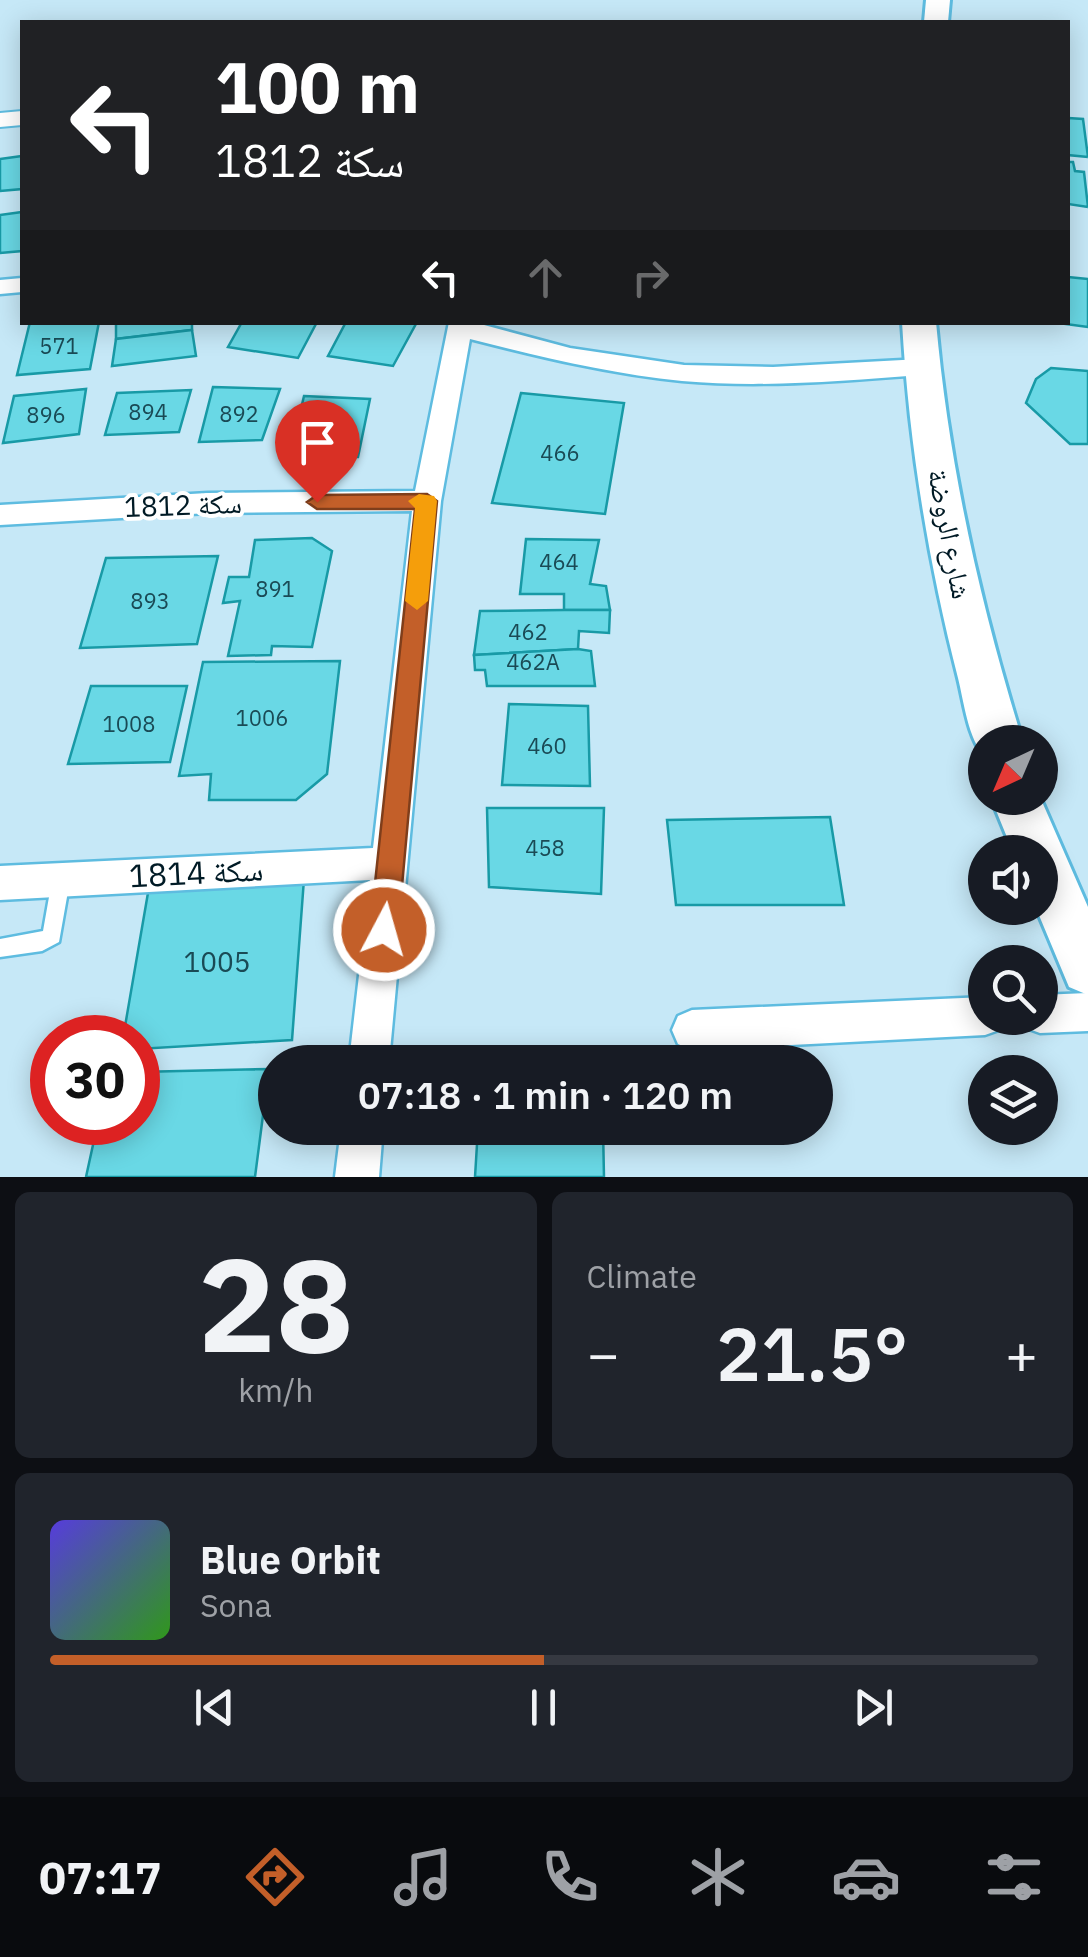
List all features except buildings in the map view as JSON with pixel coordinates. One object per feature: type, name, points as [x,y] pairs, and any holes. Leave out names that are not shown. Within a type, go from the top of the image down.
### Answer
[{"type":"main road","name":"شارع الروضة","points":[[919,325],[921,366],[946,518],[980,679],[994,725]]},
{"type":"main road","points":[[1058,899],[1088,969]]},
{"type":"street","points":[[371,1045],[427,501],[460,326],[566,356],[684,373],[805,376],[921,366]]},
{"type":"street","name":"سكة 1812","points":[[0,514],[208,503],[427,501]]},
{"type":"street","name":"سكة 1814","points":[[0,883],[391,864]]},
{"type":"street","points":[[1058,1013],[1088,1012]]},
{"type":"street","points":[[692,1030],[968,1017]]},
{"type":"street","points":[[356,1177],[360,1145]]},
{"type":"lane","points":[[0,948],[42,942],[52,936],[61,880]]},
{"type":"slow traffic","points":[[417,601],[427,501],[419,501]]},
{"type":"route","points":[[317,502],[427,501],[384,930]]}]
